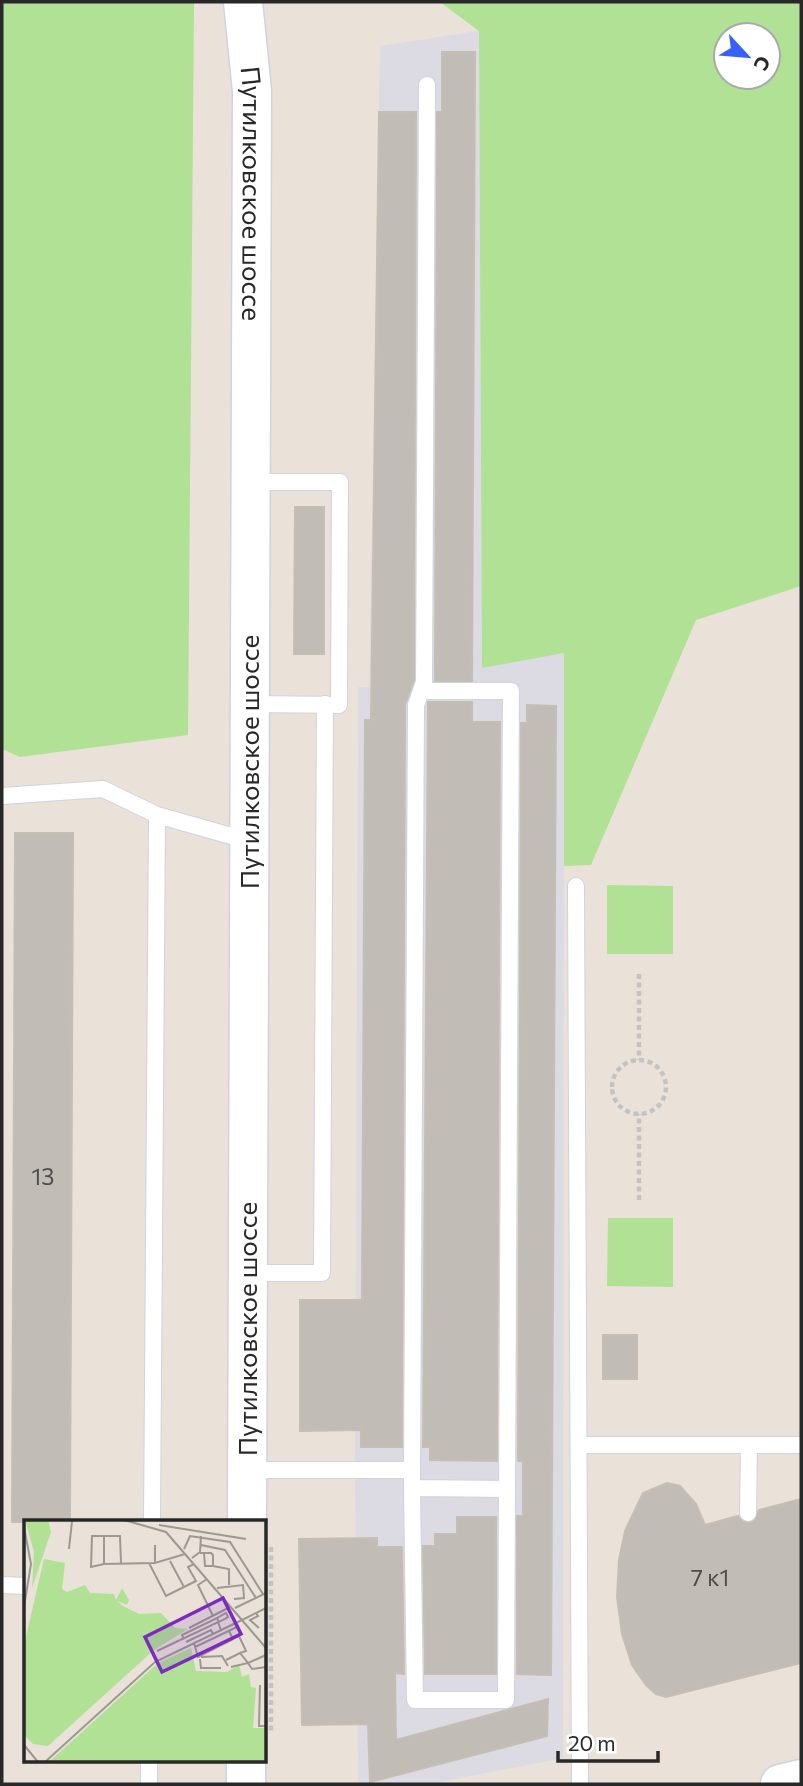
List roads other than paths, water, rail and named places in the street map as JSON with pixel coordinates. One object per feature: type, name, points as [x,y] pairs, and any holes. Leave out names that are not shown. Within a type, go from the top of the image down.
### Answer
[{"type":"main road","name":"Путилковское шоссе","points":[[243,2],[252,91],[247,1470],[257,1520]]},
{"type":"main road","points":[[246,1784],[255,1762]]},
{"type":"main road","points":[[780,1784],[801,1779]]},
{"type":"lane","points":[[421,691],[511,691],[506,1700],[415,1700],[412,1470],[416,719],[421,691],[424,682],[427,85]]},
{"type":"lane","points":[[250,704],[339,705],[340,482],[251,482]]},
{"type":"lane","points":[[248,1273],[322,1273],[326,705]]},
{"type":"lane","points":[[2,796],[103,789],[157,815],[250,841]]},
{"type":"lane","points":[[152,1520],[157,815]]},
{"type":"lane","points":[[576,886],[580,1784]]},
{"type":"lane","points":[[579,1445],[801,1445]]},
{"type":"lane","points":[[748,1513],[749,1445]]},
{"type":"lane","points":[[247,1470],[412,1470]]},
{"type":"lane","points":[[412,1488],[507,1489]]},
{"type":"lane","points":[[2,1585],[24,1586]]},
{"type":"lane","points":[[149,1762],[149,1784]]}]
